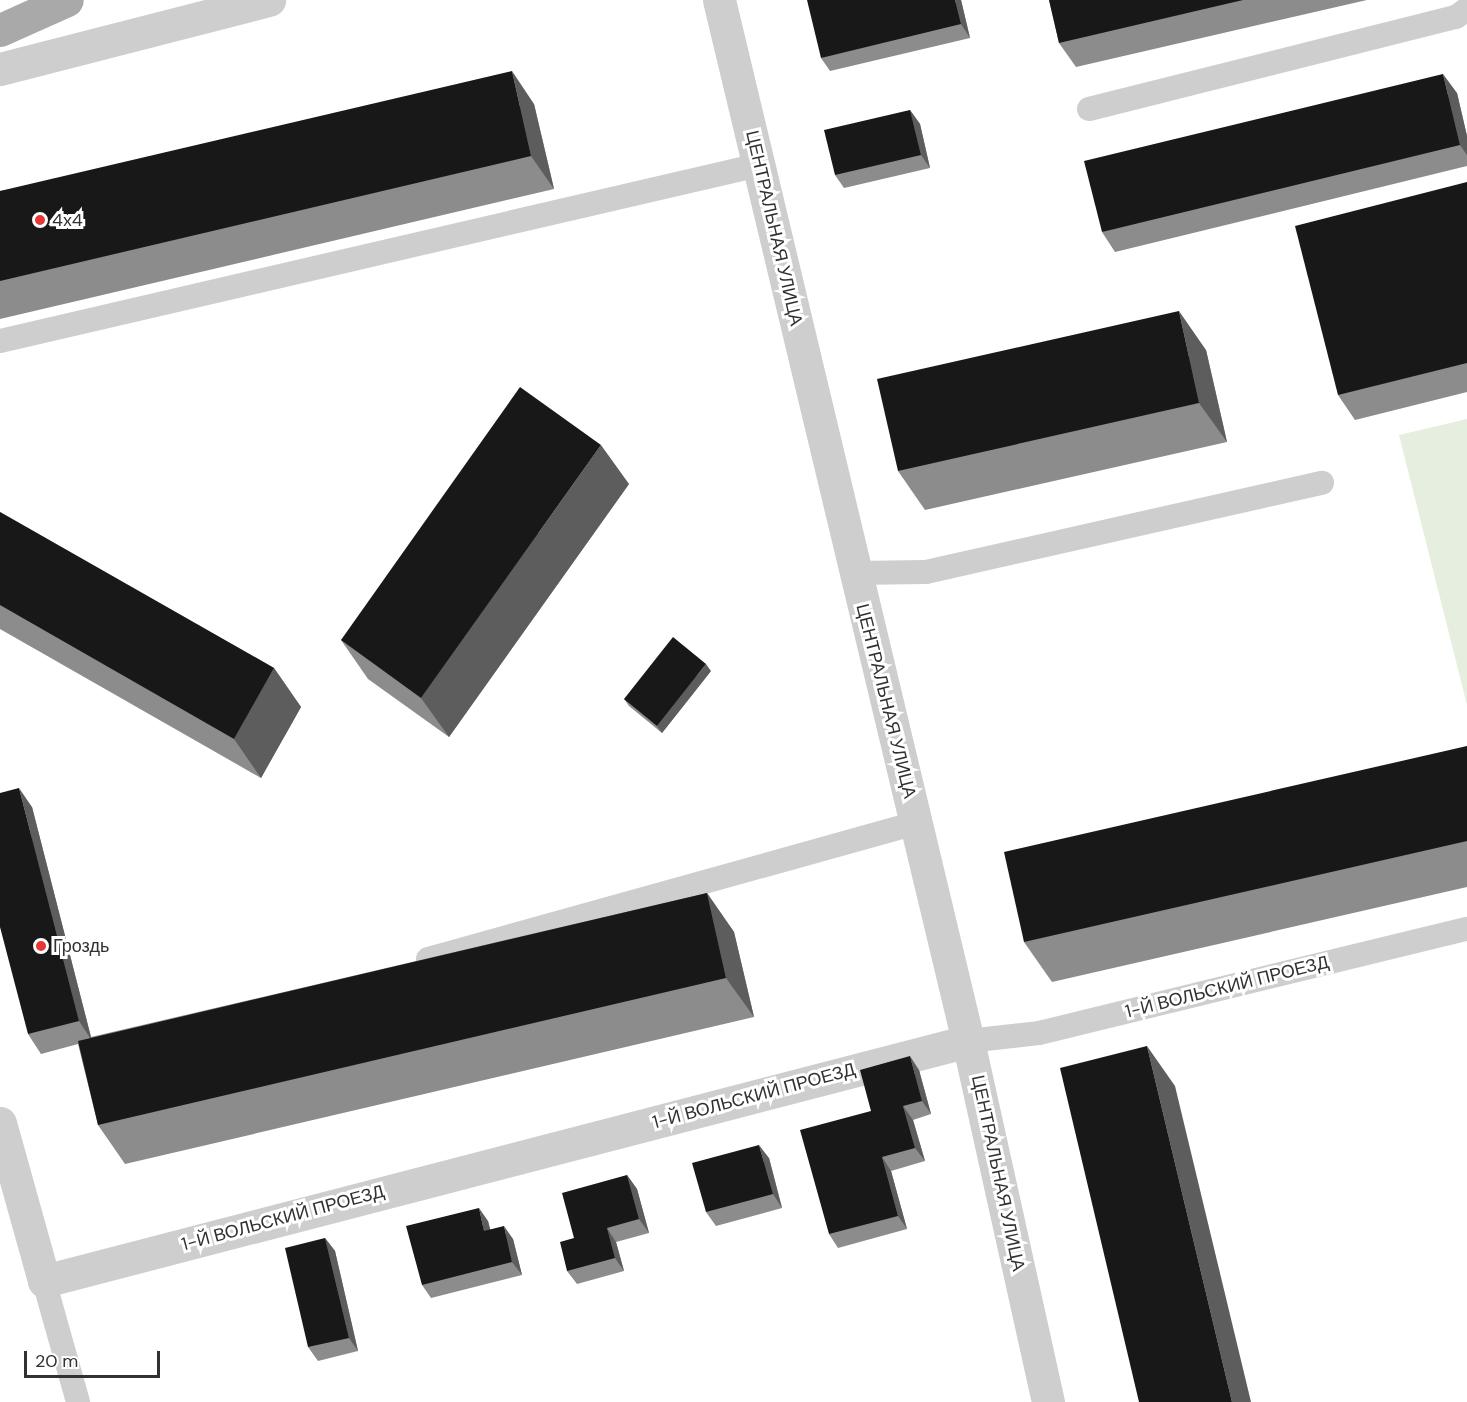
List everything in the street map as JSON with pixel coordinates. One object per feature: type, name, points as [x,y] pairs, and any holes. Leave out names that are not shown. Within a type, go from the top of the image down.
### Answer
[{"type":"main road","points":[[0,30],[67,0]]},
{"type":"street","points":[[0,69],[269,0]]},
{"type":"street","name":"ЦЕНТРАЛЬНАЯ УЛИЦА","points":[[719,0],[854,573],[968,1041],[1048,1402]]},
{"type":"street","name":"1-Й ВОЛЬСКИЙ ПРОЕЗД","points":[[44,1281],[968,1041]]},
{"type":"street","points":[[0,1123],[44,1281]]},
{"type":"lane","points":[[1089,109],[1467,9]]},
{"type":"lane","points":[[0,341],[759,165]]},
{"type":"lane","points":[[854,573],[926,572],[1322,483]]},
{"type":"lane","points":[[405,966],[916,823]]},
{"type":"lane","name":"1-Й ВОЛЬСКИЙ ПРОЕЗД","points":[[968,1041],[1039,1033],[1467,929]]},
{"type":"lane","points":[[44,1281],[78,1402]]},
{"type":"green space","points":[[1467,419],[1467,705],[1399,435]]},
{"type":"building","points":[[807,0],[955,0],[961,24],[821,58]]},
{"type":"building","points":[[1049,0],[1243,0],[1059,43]]},
{"type":"building","points":[[512,71],[531,156],[0,281],[0,191]]},
{"type":"building","points":[[1443,74],[1460,145],[1102,232],[1084,161]]},
{"type":"building","points":[[910,110],[921,155],[835,175],[824,130]]},
{"type":"building","points":[[1467,182],[1467,363],[1338,395],[1295,226]]},
{"type":"building","points":[[1179,311],[1199,403],[898,471],[877,379]]},
{"type":"building","points":[[520,387],[601,445],[421,698],[341,640]]},
{"type":"building","points":[[0,512],[274,668],[234,739],[0,605]]},
{"type":"building","points":[[673,637],[706,664],[657,726],[624,699]]},
{"type":"building","points":[[1467,746],[1467,841],[1024,942],[1004,852]]},
{"type":"building","name":"Гроздь","points":[[19,788],[79,1021],[28,1034],[0,927],[0,793]]},
{"type":"building","points":[[707,893],[726,978],[98,1125],[78,1041]]},
{"type":"building","points":[[1147,1046],[1232,1402],[1139,1402],[1060,1068]]},
{"type":"building","points":[[910,1056],[922,1101],[903,1106],[915,1148],[882,1157],[898,1216],[829,1234],[800,1130],[871,1111],[860,1070]]},
{"type":"building","points":[[759,1145],[773,1194],[706,1212],[692,1163]]},
{"type":"building","points":[[627,1175],[639,1219],[607,1228],[615,1258],[567,1271],[560,1242],[574,1238],[562,1193]]},
{"type":"building","points":[[479,1208],[484,1231],[504,1226],[512,1262],[422,1285],[406,1226]]},
{"type":"building","points":[[325,1238],[349,1338],[308,1347],[285,1248]]},
{"type":"place","name":"4x4","points":[[40,220]]},
{"type":"place","name":"Гроздь","points":[[41,946]]}]
